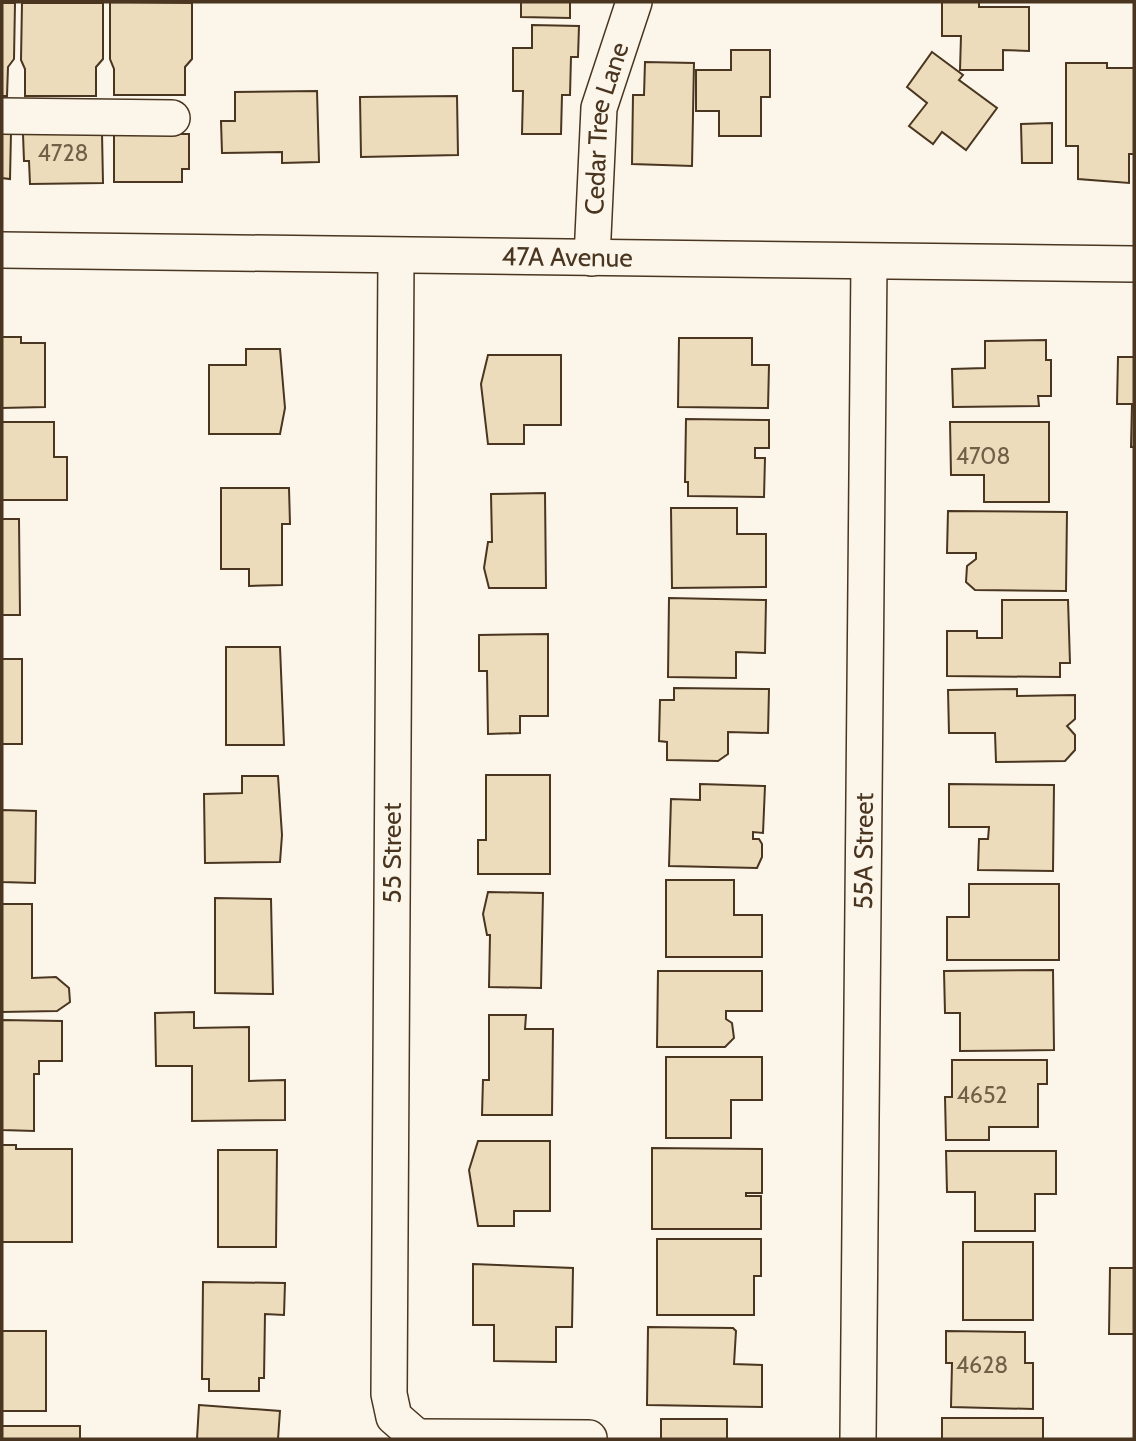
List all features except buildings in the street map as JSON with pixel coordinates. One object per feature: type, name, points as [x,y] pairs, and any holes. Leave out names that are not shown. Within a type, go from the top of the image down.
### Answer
[{"type":"street","name":"Cedar Tree Lane","points":[[592,258],[596,126],[602,93],[634,2]]},
{"type":"street","points":[[2,116],[172,118]]},
{"type":"street","name":"47A Avenue","points":[[2,250],[1134,264]]},
{"type":"street","name":"55 Street","points":[[396,256],[388,1394],[394,1417],[417,1438]]},
{"type":"street","name":"55A Street","points":[[858,1439],[869,262]]},
{"type":"street","points":[[417,1438],[589,1438]]}]
